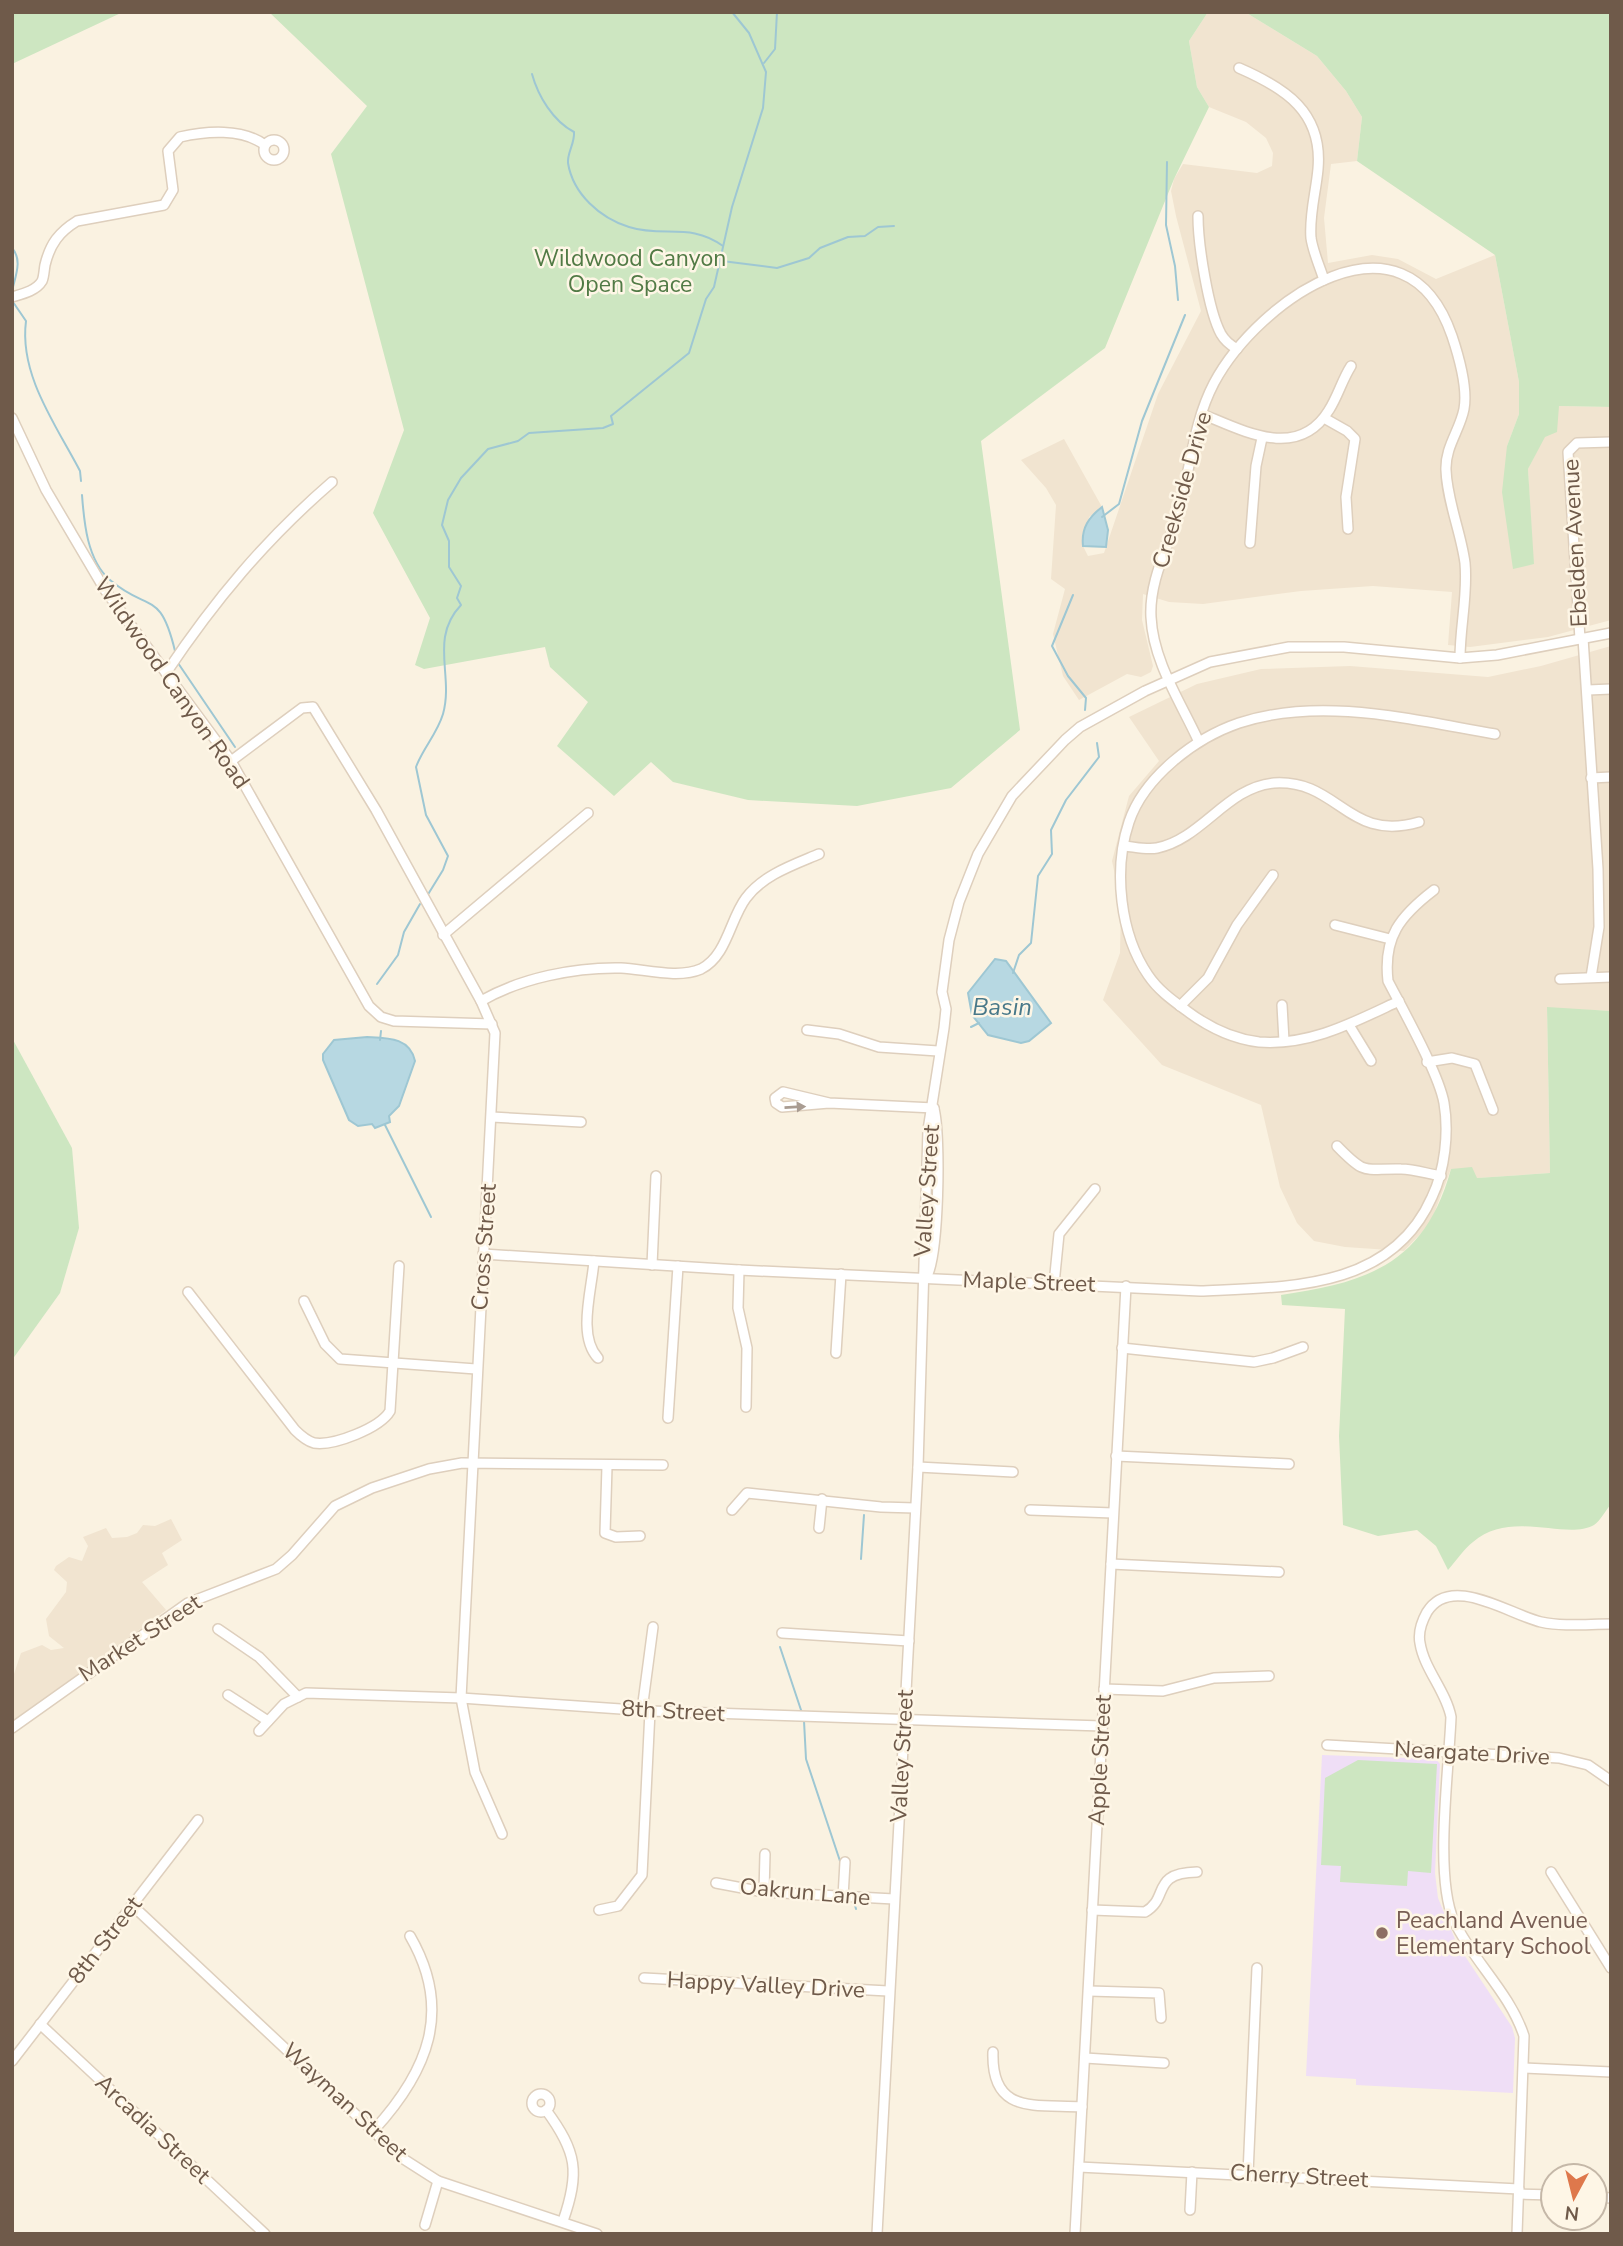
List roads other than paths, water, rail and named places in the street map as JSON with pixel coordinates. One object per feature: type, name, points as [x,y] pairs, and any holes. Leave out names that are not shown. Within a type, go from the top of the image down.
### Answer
[{"type":"street","points":[[1239,68],[1276,85],[1291,96],[1316,137],[1318,166],[1311,215],[1311,240],[1324,280]]},
{"type":"street","points":[[12,297],[36,288],[43,281],[50,248],[57,236],[68,226],[77,221],[164,205],[173,190],[168,151],[180,137],[238,134],[255,138],[265,145]]},
{"type":"street","points":[[1198,216],[1198,236],[1216,323],[1226,341],[1237,349]]},
{"type":"street","name":"Creekside Drive","points":[[1198,740],[1168,678],[1153,636],[1151,606],[1154,585],[1181,503],[1190,451],[1202,414],[1214,383],[1237,349],[1273,313],[1324,280],[1363,268],[1402,272],[1431,293],[1453,338],[1465,397],[1464,409],[1449,448],[1446,469],[1465,566],[1466,587],[1460,658]]},
{"type":"street","points":[[1202,414],[1262,438],[1274,440],[1305,435],[1324,418],[1351,366]]},
{"type":"street","name":"Wildwood Canyon Road","points":[[12,418],[46,490],[105,590],[231,761],[369,1006],[381,1017],[394,1021],[492,1024]]},
{"type":"street","points":[[1324,418],[1347,431],[1355,439],[1346,497],[1348,529]]},
{"type":"street","points":[[1250,543],[1256,466],[1262,438]]},
{"type":"street","name":"Ebelden Avenue","points":[[1591,978],[1599,927],[1598,870],[1588,690],[1568,453],[1577,443],[1611,442]]},
{"type":"street","points":[[166,673],[223,591],[290,518],[332,482]]},
{"type":"street","name":"Valley Street","points":[[877,2234],[918,1467],[926,1278],[922,1269],[928,1130],[934,1108],[938,1051],[944,1028],[942,980],[949,940],[970,872],[1012,796],[1044,759],[1080,727],[1168,678],[1210,662],[1289,646],[1344,646],[1460,658],[1497,655],[1611,633]]},
{"type":"street","points":[[1588,690],[1611,689]]},
{"type":"street","name":"Cross Street","points":[[231,761],[308,705],[313,707],[376,810],[492,1024],[496,1042],[476,1369],[461,1698],[475,1772],[502,1834]]},
{"type":"street","points":[[1399,1001],[1314,1038],[1257,1042],[1207,1026],[1164,994],[1147,974],[1132,941],[1122,904],[1121,870],[1128,824],[1136,806],[1168,766],[1198,740],[1241,722],[1320,710],[1412,719],[1495,734]]},
{"type":"street","points":[[1591,778],[1611,777]]},
{"type":"street","points":[[1125,846],[1164,846],[1240,794],[1270,784],[1291,783],[1312,789],[1356,817],[1380,827],[1395,828],[1419,822]]},
{"type":"street","points":[[443,935],[589,813]]},
{"type":"street","points":[[481,1002],[532,982],[586,968],[677,972],[698,970],[710,963],[721,948],[745,899],[757,885],[819,854]]},
{"type":"street","points":[[1598,870],[1611,869]]},
{"type":"street","points":[[1180,1006],[1208,978],[1237,925],[1273,875]]},
{"type":"street","points":[[1335,925],[1390,939],[1407,911],[1434,890]]},
{"type":"street","name":"Maple Street","points":[[484,1254],[739,1270],[1200,1291],[1272,1287],[1317,1281],[1362,1270],[1389,1255],[1409,1236],[1427,1208],[1441,1176],[1446,1136],[1444,1101],[1388,981],[1386,963],[1390,939]]},
{"type":"street","points":[[1560,979],[1611,977]]},
{"type":"street","points":[[1282,1005],[1284,1041]]},
{"type":"street","points":[[1349,1025],[1371,1061]]},
{"type":"street","points":[[807,1030],[839,1034],[879,1046],[938,1051]]},
{"type":"street","points":[[1427,1062],[1452,1058],[1475,1063],[1493,1110]]},
{"type":"street","points":[[829,1103],[783,1092],[776,1096],[775,1101],[782,1107],[829,1103],[934,1108]]},
{"type":"street","points":[[492,1117],[581,1122]]},
{"type":"street","points":[[1337,1146],[1352,1162],[1372,1172],[1402,1169],[1441,1176]]},
{"type":"street","points":[[652,1265],[656,1176]]},
{"type":"street","points":[[1055,1284],[1059,1234],[1095,1189]]},
{"type":"street","points":[[594,1261],[587,1331],[590,1349],[598,1358]]},
{"type":"street","points":[[188,1292],[296,1430],[314,1443],[354,1434],[385,1419],[392,1404],[399,1266]]},
{"type":"street","points":[[668,1418],[678,1266]]},
{"type":"street","points":[[739,1270],[738,1308],[747,1348],[746,1407]]},
{"type":"street","points":[[836,1353],[841,1274]]},
{"type":"street","name":"Apple Street","points":[[1075,2234],[1126,1286]]},
{"type":"street","points":[[304,1301],[325,1344],[340,1359],[476,1369]]},
{"type":"street","points":[[1122,1348],[1254,1362],[1303,1347]]},
{"type":"street","points":[[1116,1456],[1289,1464]]},
{"type":"street","name":"Market Street","points":[[12,1728],[188,1603],[276,1569],[292,1555],[328,1512],[345,1500],[429,1469],[473,1464],[663,1465]]},
{"type":"street","points":[[607,1466],[605,1534],[616,1537],[640,1536]]},
{"type":"street","points":[[918,1467],[1013,1472]]},
{"type":"street","points":[[732,1510],[747,1493],[822,1499],[854,1505],[915,1508]]},
{"type":"street","points":[[819,1528],[822,1499]]},
{"type":"street","points":[[1030,1510],[1113,1513]]},
{"type":"street","points":[[1111,1564],[1279,1572]]},
{"type":"street","points":[[1517,2234],[1525,2048],[1520,2024],[1458,1929],[1446,1894],[1444,1869],[1449,1751],[1448,1701],[1420,1645],[1424,1619],[1439,1600],[1458,1595],[1544,1623],[1611,1624]]},
{"type":"street","points":[[598,1910],[618,1906],[642,1875],[646,1710],[653,1628]]},
{"type":"street","points":[[218,1629],[259,1657],[298,1697],[284,1704],[260,1731]]},
{"type":"street","points":[[782,1633],[909,1641]]},
{"type":"street","points":[[1104,1689],[1163,1691],[1214,1678],[1269,1676]]},
{"type":"street","name":"8th Street","points":[[298,1697],[306,1693],[461,1698],[646,1710],[1102,1726]]},
{"type":"street","points":[[228,1695],[268,1721]]},
{"type":"street","name":"Neargate Drive","points":[[1327,1745],[1559,1758],[1588,1765],[1611,1781]]},
{"type":"street","name":"8th Street","points":[[12,2061],[198,1820]]},
{"type":"street","points":[[764,1892],[765,1854]]},
{"type":"street","points":[[843,1897],[845,1862]]},
{"type":"street","points":[[1092,1910],[1145,1912],[1152,1908],[1160,1889],[1171,1876],[1177,1872],[1197,1872]]},
{"type":"street","points":[[1551,1872],[1611,1968]]},
{"type":"street","name":"Oakrun Lane","points":[[716,1883],[764,1892],[894,1899]]},
{"type":"street","name":"Wayman Street","points":[[132,1905],[402,2158],[438,2181],[597,2234]]},
{"type":"street","points":[[374,2130],[406,2092],[419,2065],[431,2024],[430,1975],[410,1936]]},
{"type":"street","points":[[1248,2174],[1257,1968]]},
{"type":"street","name":"Happy Valley Drive","points":[[644,1978],[888,1991]]},
{"type":"street","points":[[1089,1991],[1159,1993],[1161,2018]]},
{"type":"street","name":"Arcadia Street","points":[[40,2024],[265,2234]]},
{"type":"street","points":[[993,2052],[992,2075],[1000,2090],[1011,2099],[1024,2103],[1082,2106]]},
{"type":"street","points":[[1085,2058],[1164,2063]]},
{"type":"street","points":[[1524,2068],[1611,2072]]},
{"type":"street","points":[[546,2110],[570,2149],[575,2166],[573,2194],[563,2221]]},
{"type":"street","name":"Cherry Street","points":[[1079,2167],[1248,2174],[1539,2194]]},
{"type":"street","points":[[1190,2210],[1192,2172]]},
{"type":"street","points":[[425,2225],[438,2181]]},
{"type":"water","points":[[1102,507],[1108,530],[1106,547],[1083,546],[1083,534],[1087,524]]},
{"type":"water","name":"Basin","points":[[995,959],[1006,961],[1051,1023],[1029,1041],[1021,1043],[988,1035],[972,1015],[968,993]]},
{"type":"water","points":[[367,1037],[403,1043],[415,1061],[399,1106],[389,1116],[390,1122],[375,1128],[372,1124],[358,1126],[349,1120],[323,1060],[323,1054],[334,1040]]},
{"type":"waterway","points":[[427,896],[448,856],[426,815],[416,767],[443,714],[446,700],[446,631],[451,618],[461,605],[457,598],[461,586],[449,567],[449,541],[442,525],[448,500],[461,478],[488,449],[518,441],[529,433],[603,428],[613,424],[611,416],[689,353],[706,299],[714,287],[732,207],[763,108],[766,72],[749,33],[732,12]]},
{"type":"waterway","points":[[764,63],[775,49],[777,12]]},
{"type":"waterway","points":[[532,74],[547,107],[559,121],[574,132],[568,163],[571,174],[582,195],[598,211],[629,227],[699,234],[723,246]]},
{"type":"waterway","points":[[1167,162],[1166,225],[1175,266],[1178,300]]},
{"type":"waterway","points":[[722,261],[777,268],[809,258],[820,248],[848,237],[865,236],[878,227],[894,226]]},
{"type":"waterway","points":[[12,248],[18,263],[12,291]]},
{"type":"waterway","points":[[13,302],[26,321],[28,361],[41,399],[80,471],[81,481]]},
{"type":"waterway","points":[[1102,517],[1119,504],[1142,421],[1185,315]]},
{"type":"waterway","points":[[82,495],[88,540],[96,562],[110,580],[158,610],[170,632],[175,651]]},
{"type":"waterway","points":[[1073,595],[1052,646],[1068,676],[1086,698],[1085,710]]},
{"type":"waterway","points":[[178,663],[235,747]]},
{"type":"waterway","points":[[1013,973],[1019,955],[1031,943],[1038,876],[1052,854],[1051,830],[1066,800],[1099,757],[1097,743]]},
{"type":"waterway","points":[[377,984],[398,955],[404,932],[420,904]]},
{"type":"waterway","points":[[971,1027],[979,1023]]},
{"type":"waterway","points":[[380,1040],[381,1031]]},
{"type":"waterway","points":[[385,1125],[431,1217]]},
{"type":"waterway","points":[[861,1559],[864,1515]]},
{"type":"waterway","points":[[780,1647],[802,1713]]},
{"type":"waterway","points":[[804,1721],[806,1759],[841,1864]]},
{"type":"waterway","points":[[853,1899],[856,1909]]},
{"type":"place","name":"Peachland Avenue Elementary School","points":[[1382,1933]]},
{"type":"park label","name":"Wildwood Canyon Open Space","points":[[630,271]]}]
